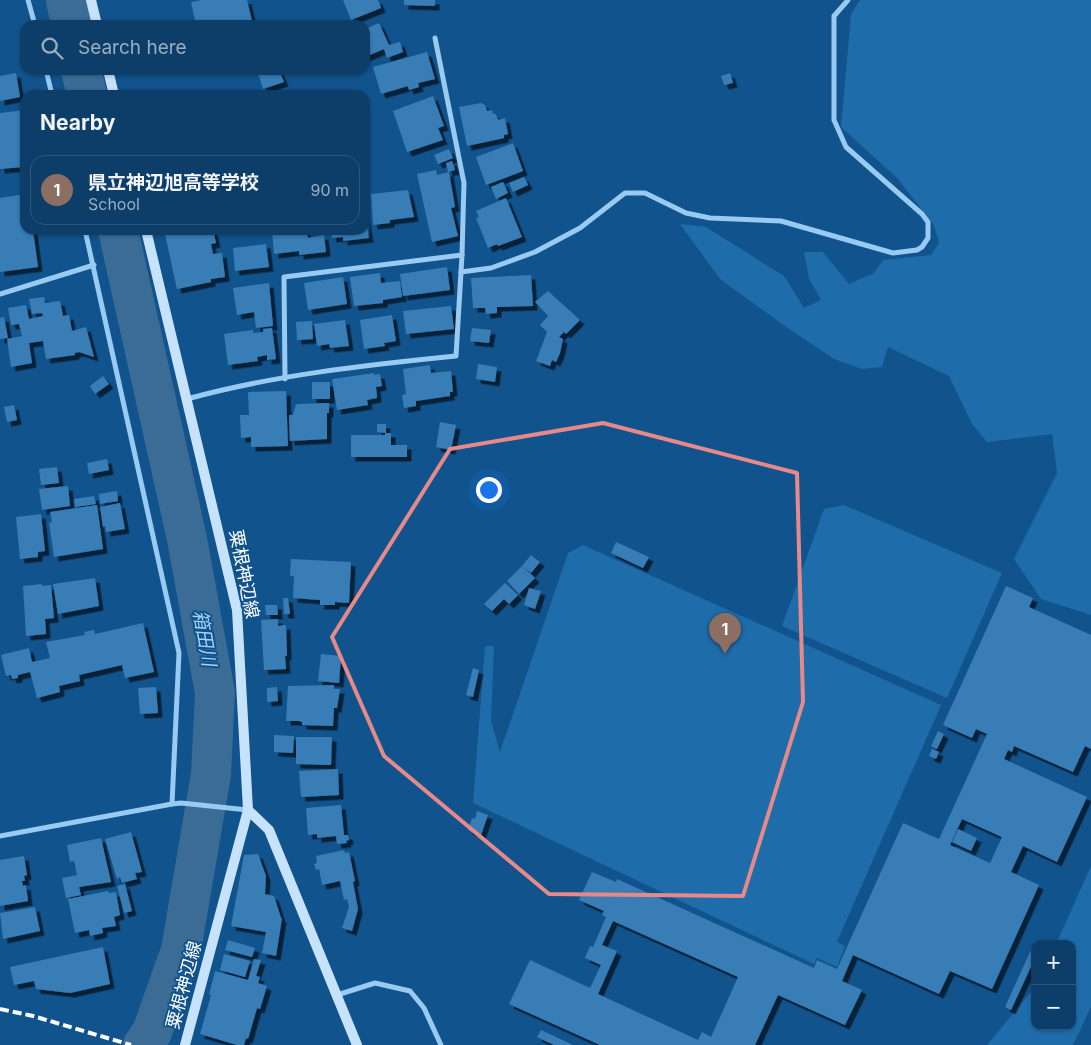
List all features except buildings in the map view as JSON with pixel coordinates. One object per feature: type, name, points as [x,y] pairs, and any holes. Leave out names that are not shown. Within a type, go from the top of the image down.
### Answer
[{"type":"main road","points":[[91,0],[96,20]]},
{"type":"main road","points":[[109,75],[113,90]]},
{"type":"main road","name":"粟根神辺線","points":[[147,235],[238,610],[244,809],[185,1045]]},
{"type":"main road","points":[[244,809],[269,830],[357,1045]]},
{"type":"street","points":[[28,0],[33,20]]},
{"type":"street","points":[[461,272],[491,268],[535,252],[580,228],[625,193],[645,193],[686,213],[710,218],[781,221],[893,253],[917,250],[922,247],[928,238],[928,222],[922,214],[846,147],[834,120],[834,16],[848,0]]},
{"type":"street","points":[[187,399],[234,386],[390,363],[456,356],[464,183],[435,38]]},
{"type":"street","points":[[47,75],[51,90]]},
{"type":"street","points":[[86,235],[179,653],[172,804]]},
{"type":"street","points":[[285,379],[284,277],[462,255]]},
{"type":"street","points":[[0,294],[94,265]]},
{"type":"street","points":[[0,836],[172,804],[244,809]]},
{"type":"street","points":[[336,995],[375,982],[410,992],[424,1008],[441,1045]]},
{"type":"highlighted area","points":[[603,423],[797,473],[803,702],[743,896],[549,894],[384,756],[332,637],[450,449]]},
{"type":"shaded area","points":[[860,0],[1091,0],[1091,615],[1041,599],[1014,559],[1057,473],[1052,434],[987,442],[972,424],[949,376],[888,347],[882,367],[862,369],[834,359],[720,279],[680,224],[706,227],[784,276],[804,308],[821,300],[809,279],[804,252],[823,252],[849,284],[874,273],[883,260],[931,255],[939,243],[934,225],[897,178],[841,127],[851,14]]},
{"type":"shaded area","points":[[844,505],[1002,573],[947,698],[782,626],[824,509]]},
{"type":"shaded area","points":[[583,545],[941,705],[837,942],[845,946],[837,967],[817,958],[814,964],[473,803],[485,646],[494,646],[491,721],[500,752],[568,553]]},
{"type":"shaded area","points":[[1091,866],[1091,1007],[1073,1045],[987,1045],[1031,992],[1031,1030],[1076,1030],[1076,940],[1058,940]]},
{"type":"waterway","name":"箱田川","points":[[66,0],[70,20]]},
{"type":"waterway","name":"箱田川","points":[[82,75],[86,90]]},
{"type":"waterway","name":"箱田川","points":[[119,235],[187,539],[215,693],[211,774],[181,950],[152,1032],[143,1045]]},
{"type":"railway","points":[[0,1009],[33,1016],[131,1045]]},
{"type":"place","name":"県立神辺旭高等学校","points":[[725,654]]}]
